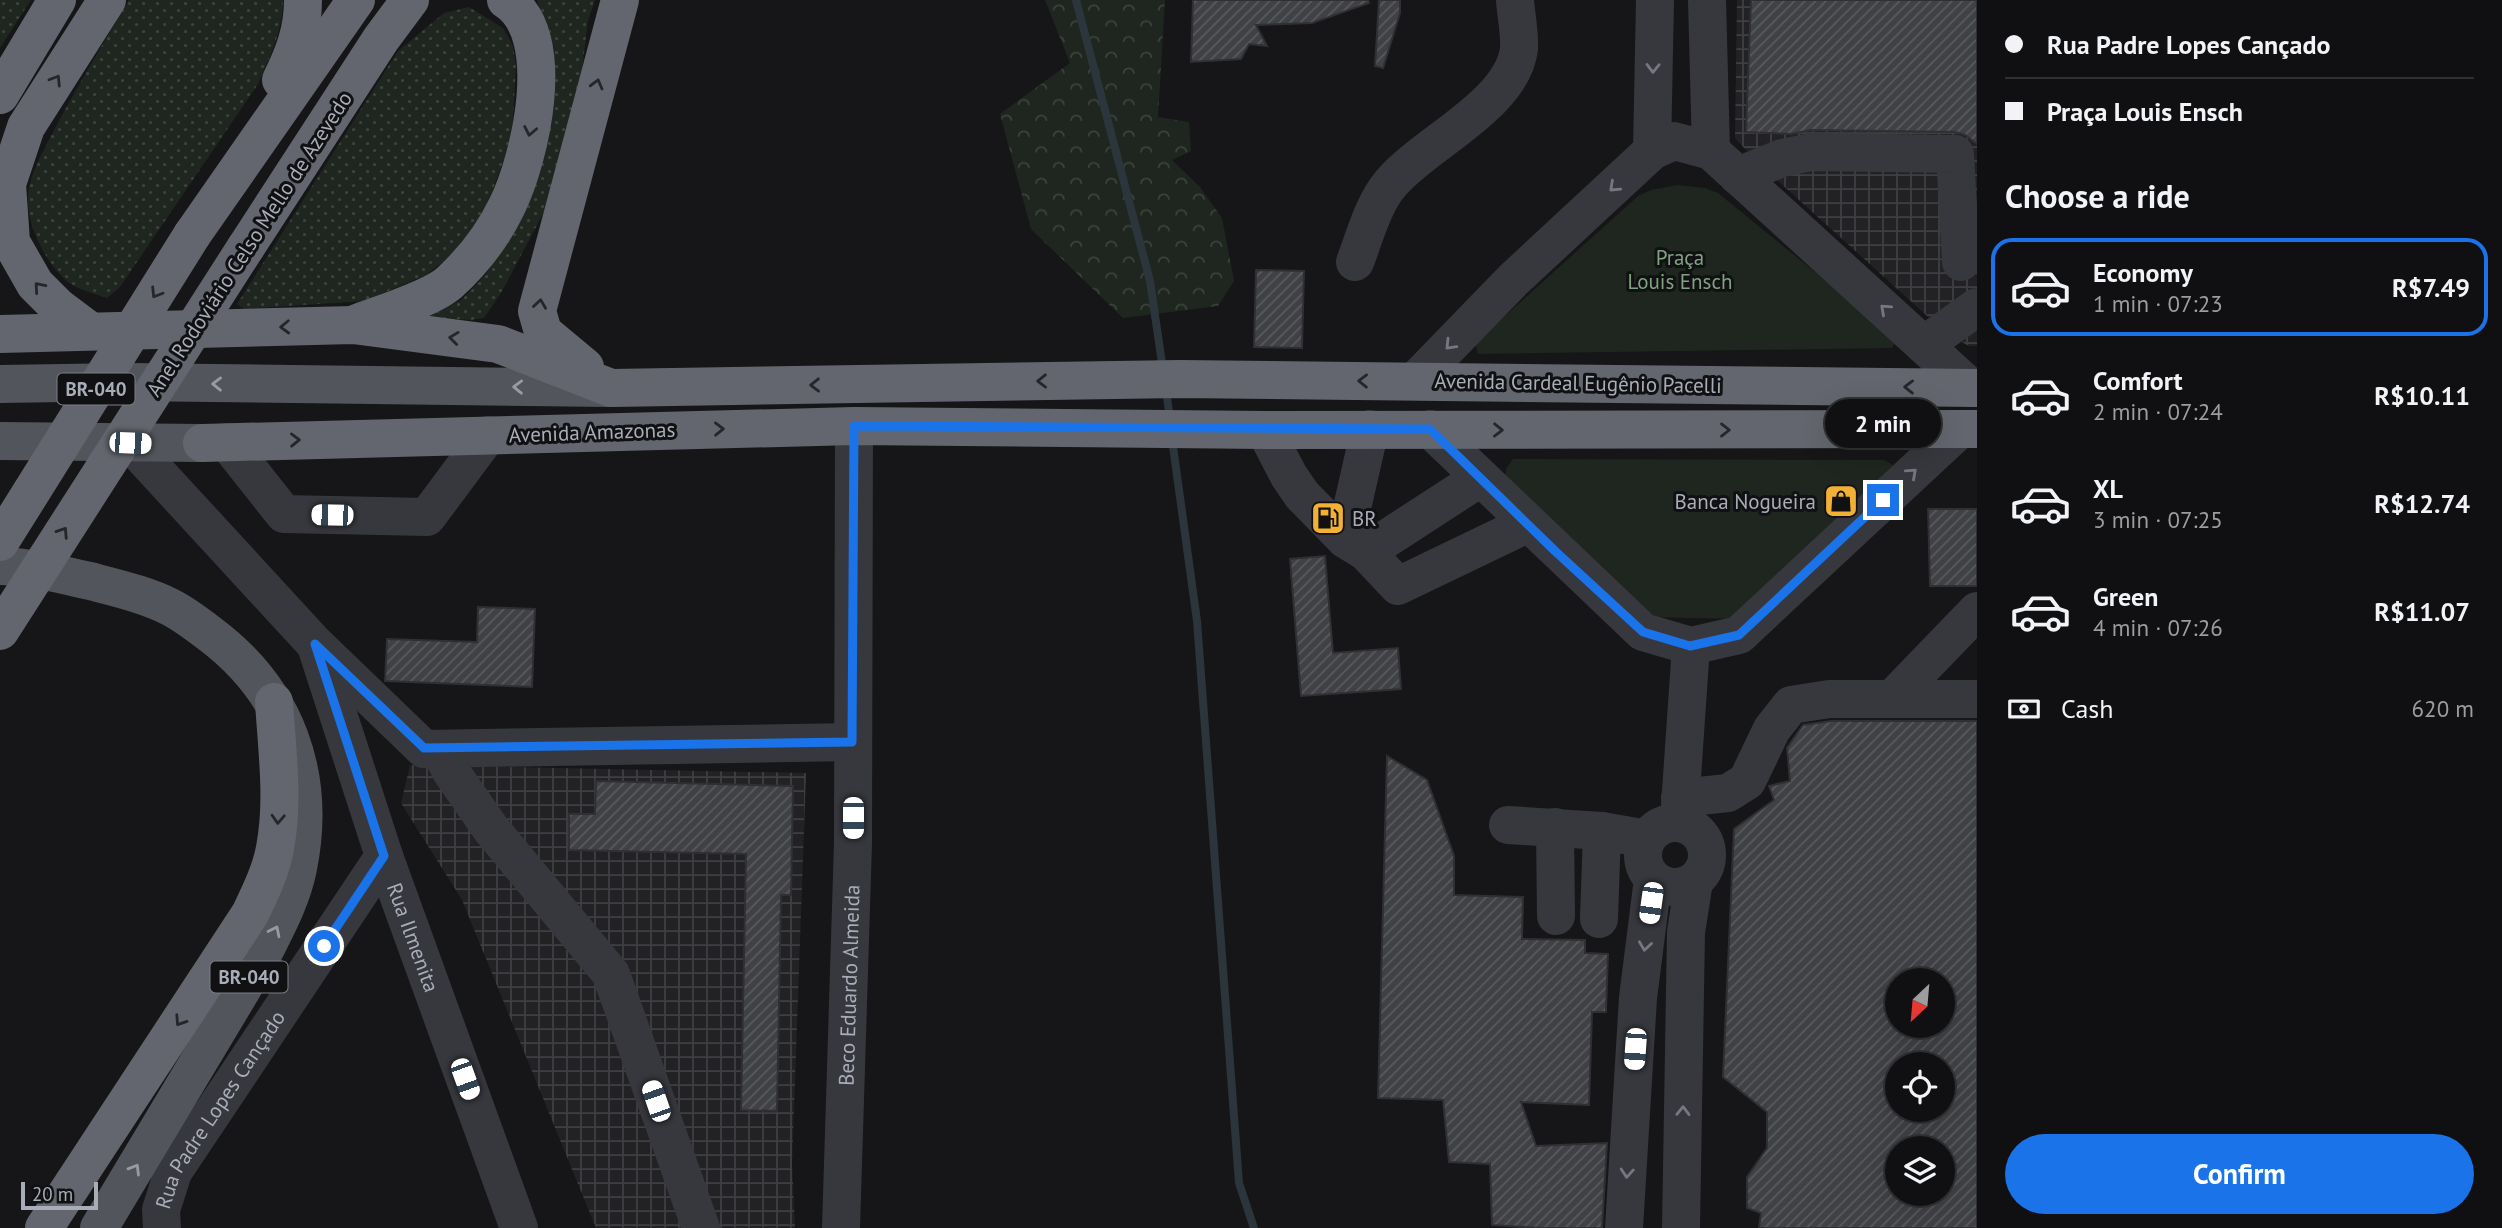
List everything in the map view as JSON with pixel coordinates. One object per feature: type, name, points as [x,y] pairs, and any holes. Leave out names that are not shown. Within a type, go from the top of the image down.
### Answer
[{"type":"highway","points":[[0,95],[57,0]]},
{"type":"highway","points":[[90,331],[58,307],[35,284],[11,242],[7,184],[26,127],[107,0]]},
{"type":"highway","points":[[215,202],[296,50],[303,17],[303,0]]},
{"type":"highway","name":"BR-040","points":[[0,542],[192,235],[356,0]]},
{"type":"highway","name":"Anel Rodoviário Celso Mello de Azevedo","points":[[0,631],[381,39],[410,0]]},
{"type":"highway","points":[[381,39],[430,0]]},
{"type":"highway","points":[[353,325],[447,285],[471,262],[490,237],[508,205],[526,152],[536,104],[536,64],[533,37],[514,5],[506,0]]},
{"type":"highway","points":[[611,388],[543,332],[537,310],[620,0]]},
{"type":"highway","points":[[0,334],[353,325],[498,344],[611,388]]},
{"type":"highway","name":"Avenida Amazonas","points":[[611,388],[1180,379]]},
{"type":"highway","name":"Avenida Cardeal Eugênio Pacelli","points":[[1180,379],[1974,388]]},
{"type":"highway","name":"Avenida Amazonas","points":[[215,442],[854,426],[1265,430]]},
{"type":"highway","points":[[1265,430],[1969,429]]},
{"type":"highway","points":[[44,1228],[250,914],[262,887],[275,850],[278,829],[279,793],[274,702]]},
{"type":"main road","name":"Avenida Amazonas","points":[[0,384],[127,382],[611,388]]},
{"type":"main road","name":"Avenida Amazonas","points":[[0,441],[215,442]]},
{"type":"main road","name":"BR-040","points":[[0,566],[14,566],[80,579],[146,596],[172,607],[225,645],[274,702],[295,747],[304,799],[298,869],[289,899],[262,956],[99,1228]]},
{"type":"street","points":[[1356,262],[1373,215],[1389,185],[1410,164],[1477,113],[1508,77],[1519,50],[1515,0]]},
{"type":"street","points":[[1652,151],[1654,0]]},
{"type":"street","points":[[1707,0],[1711,150]]},
{"type":"street","points":[[1415,381],[1513,280],[1652,151],[1674,141],[1711,150],[1974,388]]},
{"type":"street","points":[[1738,176],[1782,158],[1811,152],[1955,154],[1961,262]]},
{"type":"street","points":[[1924,345],[1977,307]]},
{"type":"street","name":"Beco Eduardo Almeida","points":[[841,1228],[853,844],[854,426]]},
{"type":"street","points":[[1355,545],[1370,429]]},
{"type":"street","points":[[1430,429],[1643,632],[1690,646],[1739,635],[1969,429]]},
{"type":"street","points":[[1265,430],[1302,495],[1398,586],[1527,524]]},
{"type":"street","points":[[186,506],[180,474],[184,458],[215,442],[284,514],[427,517],[488,435]]},
{"type":"street","points":[[130,443],[315,644],[424,748],[852,742]]},
{"type":"street","points":[[1355,545],[1480,478]]},
{"type":"street","points":[[1892,699],[1977,611]]},
{"type":"street","name":"Rua Ilmenita","points":[[315,644],[384,856],[519,1228]]},
{"type":"street","points":[[1690,646],[1682,811],[1705,843],[1708,857],[1703,871],[1693,881],[1680,887],[1666,886],[1653,878],[1645,867],[1643,852],[1647,839],[1657,828],[1670,823],[1682,811],[1727,793],[1748,781],[1772,729],[1791,705],[1829,699],[1977,699]]},
{"type":"street","points":[[439,749],[452,773],[491,829],[611,974],[701,1228]]},
{"type":"street","points":[[1508,825],[1602,831],[1647,839]]},
{"type":"street","points":[[1555,827],[1556,916]]},
{"type":"street","points":[[1599,919],[1602,831]]},
{"type":"street","name":"Rua Padre Lopes Cançado","points":[[162,1228],[161,1210],[173,1172],[384,856]]},
{"type":"street","points":[[1624,1228],[1639,998],[1653,878]]},
{"type":"street","points":[[1681,1228],[1686,932],[1693,881]]},
{"type":"street","points":[[1639,998],[1684,994]]},
{"type":"shaded area","points":[[1737,0],[1977,0],[1977,346],[1969,346],[1947,334],[1756,161],[1735,138]]},
{"type":"shaded area","points":[[410,765],[806,773],[792,1163],[795,1228],[596,1228],[462,900],[401,803]]},
{"type":"green space","points":[[0,0],[31,0],[0,48]]},
{"type":"green space","points":[[129,0],[283,0],[278,33],[258,84],[120,287],[107,298],[72,285],[52,265],[34,232],[28,198],[33,172],[44,149]]},
{"type":"green space","points":[[537,0],[595,0],[588,21],[581,78],[545,210],[501,293],[484,318],[471,320],[428,317],[461,300],[486,274],[528,205],[553,72],[554,48]]},
{"type":"green space","points":[[1045,0],[1165,0],[1158,117],[1189,122],[1191,151],[1172,160],[1200,187],[1222,218],[1234,281],[1218,306],[1123,318],[1031,229],[1000,114],[1070,63]]},
{"type":"green space","points":[[469,7],[503,28],[513,46],[516,65],[512,137],[484,214],[451,256],[426,275],[365,301],[244,309],[237,304],[398,51],[444,13]]},
{"type":"green space","name":"Praça Louis Ensch","points":[[1678,185],[1705,188],[1718,193],[1897,339],[1892,348],[1478,354],[1475,343],[1638,196],[1651,190]]},
{"type":"green space","points":[[1513,459],[1884,460],[1893,465],[1738,619],[1649,617],[1506,478],[1506,469]]},
{"type":"building","points":[[1193,0],[1368,0],[1369,3],[1312,23],[1256,25],[1267,46],[1249,44],[1241,59],[1191,62]]},
{"type":"building","points":[[1379,0],[1400,0],[1400,13],[1383,68],[1375,66]]},
{"type":"building","points":[[1751,0],[1977,0],[1977,144],[1965,135],[1955,132],[1746,132]]},
{"type":"building","points":[[1256,270],[1304,271],[1302,348],[1254,347]]},
{"type":"building","points":[[1928,509],[1977,509],[1977,586],[1930,586]]},
{"type":"building","points":[[1325,556],[1333,653],[1398,648],[1401,689],[1301,696],[1290,559]]},
{"type":"building","points":[[478,607],[535,609],[532,687],[385,681],[387,639],[477,642]]},
{"type":"building","points":[[1831,721],[1977,721],[1977,1228],[1759,1228],[1761,1213],[1747,1208],[1747,1177],[1767,1148],[1767,1112],[1723,1077],[1734,829],[1774,800],[1769,786],[1790,781],[1787,748],[1803,725]]},
{"type":"building","points":[[1387,756],[1427,780],[1454,856],[1454,895],[1523,897],[1522,939],[1585,940],[1585,953],[1608,954],[1606,1012],[1592,1012],[1589,1105],[1521,1102],[1536,1146],[1607,1143],[1602,1228],[1492,1225],[1490,1164],[1449,1162],[1443,1100],[1378,1098]]},
{"type":"building","points":[[596,781],[793,786],[791,895],[781,895],[777,1111],[741,1110],[746,854],[569,850],[569,814],[595,814]]},
{"type":"waterway","points":[[1076,0],[1150,281],[1163,370]]},
{"type":"waterway","points":[[1166,390],[1170,419]]},
{"type":"waterway","points":[[1172,439],[1197,621],[1239,1183],[1254,1228]]},
{"type":"place","name":"Banca Nogueira","points":[[1841,501]]},
{"type":"place","name":"BR","points":[[1328,518]]},
{"type":"route","points":[[324,946],[384,856],[315,644],[424,748],[852,742],[854,426],[1430,429],[1643,632],[1690,646],[1739,635],[1883,500]]}]
